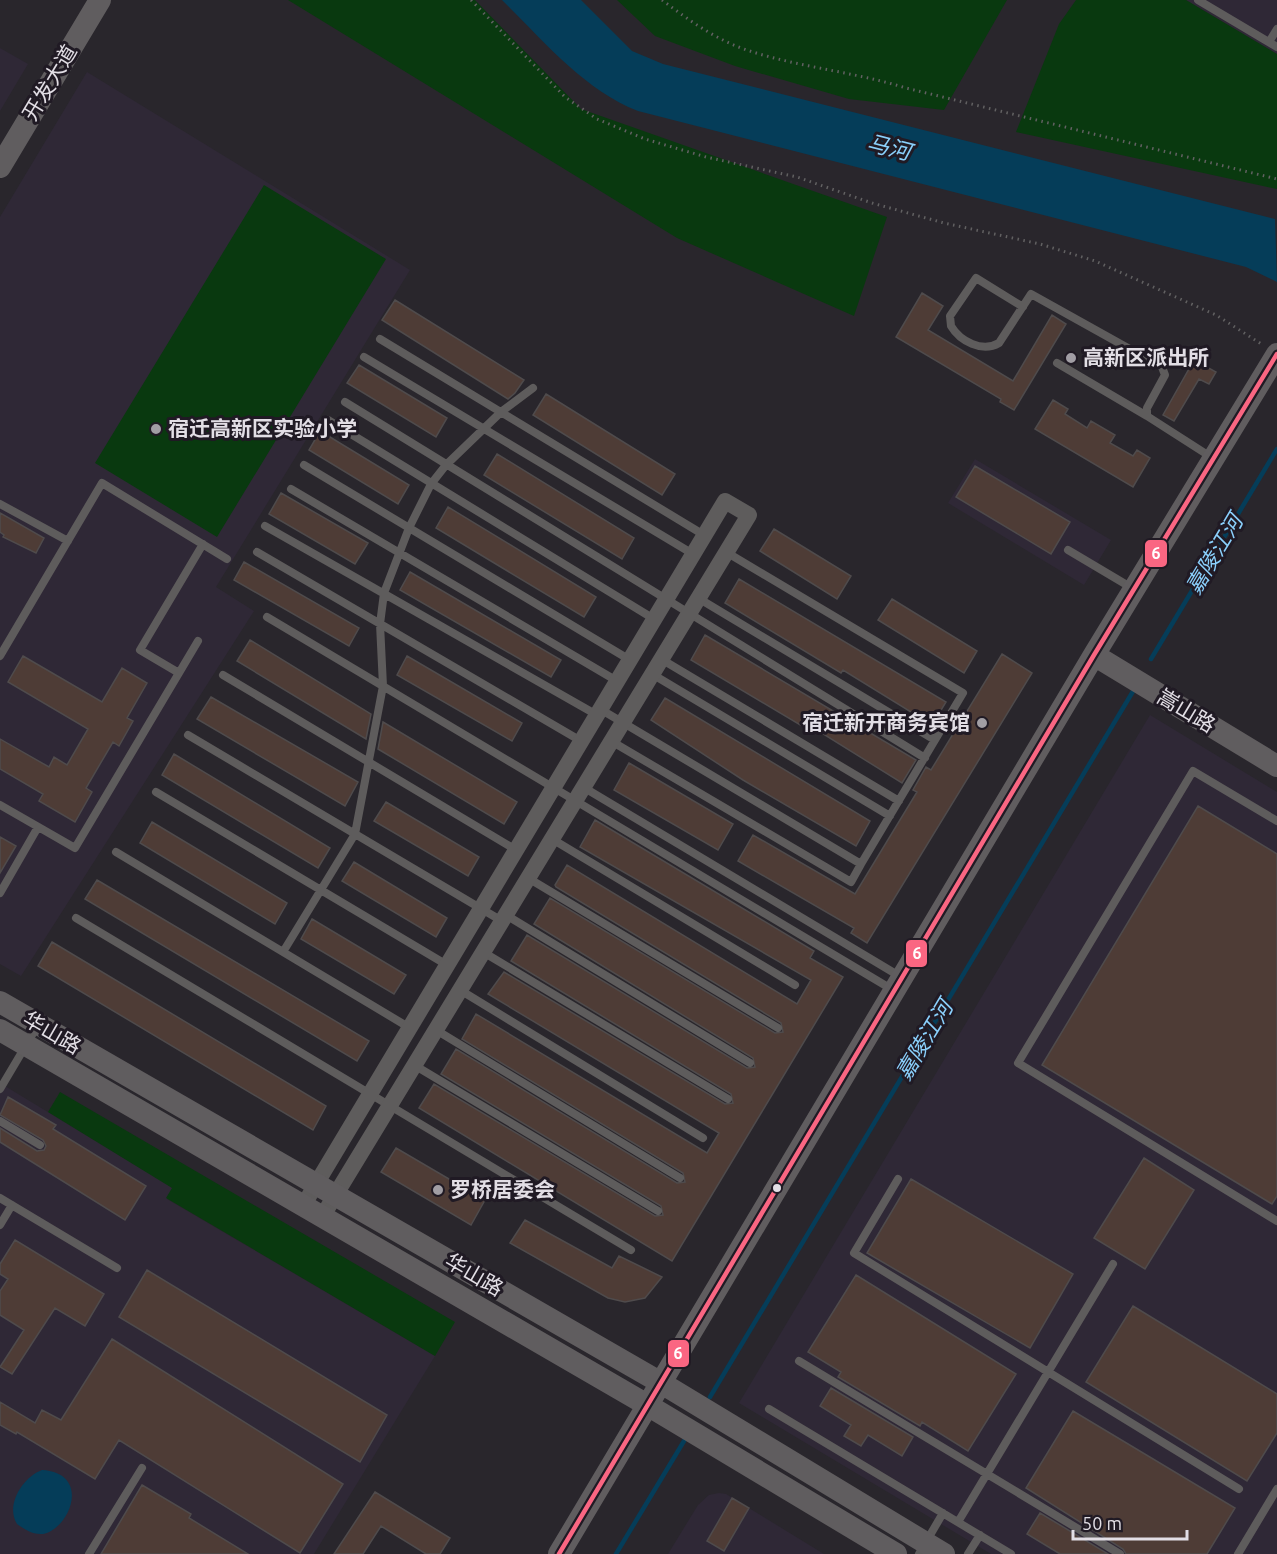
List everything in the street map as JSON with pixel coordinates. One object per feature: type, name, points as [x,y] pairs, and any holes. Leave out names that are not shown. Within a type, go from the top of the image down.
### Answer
[{"type":"street","name":"开发大道","points":[[0,167],[100,0]]},
{"type":"street","points":[[559,1554],[663,1384],[1094,655],[1273,361]]},
{"type":"street","points":[[313,1211],[389,1106],[748,515],[725,501],[370,1094],[326,1190]]},
{"type":"street","name":"嵩山路","points":[[1094,655],[1277,766]]},
{"type":"street","name":"华山路","points":[[0,1002],[663,1384],[929,1550]]},
{"type":"street","name":"华山路","points":[[0,1030],[649,1406],[893,1553]]},
{"type":"lane","points":[[1198,0],[1273,45],[1277,29]]},
{"type":"lane","points":[[1023,307],[976,278],[950,316],[951,326],[971,344],[993,346],[999,343],[1023,307],[1031,294],[1162,367],[1165,375],[1147,408],[1147,416]]},
{"type":"lane","points":[[380,339],[704,535]]},
{"type":"lane","points":[[364,357],[693,554]]},
{"type":"lane","points":[[1057,363],[1214,459]]},
{"type":"lane","points":[[283,952],[355,834],[383,686],[380,624],[384,593],[398,552],[431,484],[446,465],[501,412],[533,388]]},
{"type":"lane","points":[[345,402],[665,601],[925,758]]},
{"type":"lane","points":[[328,420],[654,619]]},
{"type":"lane","points":[[304,465],[630,660]]},
{"type":"lane","points":[[0,656],[102,483],[227,559]]},
{"type":"lane","points":[[291,489],[617,681]]},
{"type":"lane","points":[[0,504],[68,541]]},
{"type":"lane","points":[[265,526],[599,712],[623,722],[861,864]]},
{"type":"lane","points":[[179,673],[140,650],[203,544]]},
{"type":"lane","points":[[1068,550],[1135,590]]},
{"type":"lane","points":[[257,552],[581,741]]},
{"type":"lane","points":[[611,741],[851,882],[963,693],[726,552]]},
{"type":"lane","points":[[698,598],[935,740]]},
{"type":"lane","points":[[267,617],[553,788],[579,794],[900,985]]},
{"type":"lane","points":[[0,806],[75,848],[198,641]]},
{"type":"lane","points":[[661,659],[899,801]]},
{"type":"lane","points":[[652,674],[890,816]]},
{"type":"lane","points":[[224,675],[516,850]]},
{"type":"lane","points":[[188,735],[750,1063]]},
{"type":"lane","points":[[1277,821],[1193,771],[1018,1063],[1277,1221]]},
{"type":"lane","points":[[156,792],[447,965]]},
{"type":"lane","points":[[579,794],[900,985]]},
{"type":"lane","points":[[0,893],[38,827]]},
{"type":"lane","points":[[552,839],[795,985]]},
{"type":"lane","points":[[116,852],[410,1028]]},
{"type":"lane","points":[[528,878],[778,1028]]},
{"type":"lane","points":[[76,918],[631,1250]]},
{"type":"lane","points":[[483,952],[728,1099]]},
{"type":"lane","points":[[460,990],[704,1138]]},
{"type":"lane","points":[[0,1089],[39,1025]]},
{"type":"lane","points":[[436,1030],[680,1178]]},
{"type":"lane","points":[[414,1065],[658,1212]]},
{"type":"lane","points":[[0,1121],[40,1145]]},
{"type":"lane","points":[[898,1179],[854,1253],[1239,1489]]},
{"type":"lane","points":[[0,1198],[117,1268]]},
{"type":"lane","points":[[0,1225],[12,1205]]},
{"type":"lane","points":[[958,1522],[1113,1264]]},
{"type":"lane","points":[[800,1361],[1120,1554]]},
{"type":"lane","points":[[769,1409],[1011,1554]]},
{"type":"lane","points":[[89,1554],[142,1468]]},
{"type":"lane","points":[[1238,1554],[1277,1489]]},
{"type":"lane","points":[[929,1550],[943,1513]]},
{"type":"lane","points":[[968,1554],[980,1535]]},
{"type":"path","points":[[471,0],[565,97],[597,119],[645,139],[706,157],[797,177],[872,203],[981,233],[1040,244],[1095,261],[1153,284],[1216,315],[1273,361]]},
{"type":"path","points":[[662,0],[695,24],[740,48],[865,75],[916,90],[1277,179]]},
{"type":"shaded area","points":[[1186,0],[1277,0],[1277,54]]},
{"type":"shaded area","points":[[0,48],[28,64],[0,111]]},
{"type":"shaded area","name":"宿迁高新区实验小学","points":[[87,72],[410,270],[216,587],[254,611],[21,976],[0,964],[0,217]]},
{"type":"shaded area","points":[[975,459],[1111,540],[1084,585],[948,503]]},
{"type":"shaded area","points":[[1150,715],[1277,792],[1277,1554],[991,1554],[739,1403]]},
{"type":"shaded area","points":[[0,1083],[173,1188],[167,1199],[435,1356],[314,1554],[0,1554]]},
{"type":"shaded area","points":[[726,1494],[824,1554],[668,1554],[698,1505],[709,1495]]},
{"type":"green space","points":[[288,0],[475,0],[581,109],[887,217],[854,316],[677,238]]},
{"type":"green space","points":[[617,0],[1007,0],[944,110],[849,99],[735,66],[655,36]]},
{"type":"green space","points":[[1076,0],[1186,0],[1277,54],[1277,189],[1016,132],[1059,24]]},
{"type":"green space","points":[[264,185],[386,259],[217,537],[95,463]]},
{"type":"green space","points":[[60,1092],[455,1322],[435,1356],[166,1198],[172,1188],[48,1112]]},
{"type":"water","name":"马河","points":[[502,0],[581,0],[632,51],[663,64],[1275,219],[1277,282],[1246,267],[638,111],[618,102],[582,77]]},
{"type":"water","points":[[42,1470],[58,1473],[67,1481],[71,1490],[71,1501],[68,1512],[53,1530],[36,1534],[17,1524],[13,1509],[18,1492],[23,1485]]},
{"type":"building","points":[[922,293],[943,306],[928,330],[1013,381],[1052,315],[1066,324],[1014,410],[1000,402],[1001,399],[896,337]]},
{"type":"building","points":[[395,300],[524,380],[515,393],[508,399],[382,320]]},
{"type":"building","points":[[1194,360],[1216,372],[1209,384],[1199,379],[1174,421],[1163,415]]},
{"type":"building","points":[[359,365],[447,418],[436,437],[347,383]]},
{"type":"building","points":[[546,394],[675,474],[662,495],[533,415]]},
{"type":"building","points":[[1053,400],[1068,409],[1065,414],[1087,428],[1091,421],[1115,435],[1110,443],[1133,456],[1137,450],[1150,458],[1133,487],[1035,429]]},
{"type":"building","points":[[320,431],[409,485],[398,504],[309,450]]},
{"type":"building","points":[[497,454],[634,538],[622,559],[484,475]]},
{"type":"building","points":[[975,466],[1070,522],[1051,554],[956,497]]},
{"type":"building","points":[[281,493],[368,543],[355,564],[269,514]]},
{"type":"building","points":[[448,507],[596,597],[584,617],[436,528]]},
{"type":"building","points":[[0,513],[44,538],[36,553],[3,537],[4,535],[0,532]]},
{"type":"building","points":[[774,529],[851,576],[837,599],[760,551]]},
{"type":"building","points":[[244,562],[359,628],[349,646],[234,580]]},
{"type":"building","points":[[410,572],[561,660],[551,677],[400,590]]},
{"type":"building","points":[[739,579],[946,702],[932,725],[843,670],[841,673],[725,603]]},
{"type":"building","points":[[892,599],[977,651],[964,673],[878,620]]},
{"type":"building","points":[[705,635],[916,760],[902,783],[809,725],[807,729],[691,660]]},
{"type":"building","points":[[250,640],[371,714],[366,739],[237,661]]},
{"type":"building","points":[[1002,654],[1032,673],[867,943],[851,933],[854,928],[738,861],[753,835],[855,894],[917,792],[913,790],[926,767],[931,770]]},
{"type":"building","points":[[23,656],[102,702],[122,668],[147,683],[127,718],[133,721],[119,746],[113,742],[86,788],[92,792],[75,822],[39,801],[43,794],[0,769],[0,739],[49,767],[54,757],[67,765],[88,729],[8,682]]},
{"type":"building","points":[[407,656],[522,723],[512,741],[397,675]]},
{"type":"building","points":[[211,697],[358,782],[345,806],[197,719]]},
{"type":"building","points":[[665,698],[870,821],[856,846],[743,780],[651,720]]},
{"type":"building","points":[[383,722],[517,802],[504,824],[378,749]]},
{"type":"building","points":[[174,754],[330,848],[318,868],[162,775]]},
{"type":"building","points":[[629,763],[733,824],[718,850],[614,790]]},
{"type":"building","points":[[386,802],[479,857],[468,876],[374,821]]},
{"type":"building","points":[[1198,806],[1277,854],[1277,1196],[1272,1204],[1042,1065]]},
{"type":"building","points":[[595,820],[814,951],[810,958],[843,977],[672,1261],[419,1108],[434,1084],[655,1216],[663,1215],[661,1206],[441,1074],[456,1049],[677,1183],[685,1182],[683,1173],[462,1039],[476,1014],[707,1153],[719,1133],[488,994],[504,972],[725,1104],[733,1103],[731,1094],[511,961],[527,935],[747,1068],[755,1067],[753,1058],[534,924],[550,898],[775,1033],[783,1032],[781,1023],[556,887],[567,865],[797,1004],[811,980],[580,847]]},
{"type":"building","points":[[152,822],[287,903],[275,924],[140,843]]},
{"type":"building","points":[[0,837],[16,846],[0,873]]},
{"type":"building","points":[[354,862],[447,918],[436,937],[342,881]]},
{"type":"building","points":[[97,880],[369,1041],[357,1061],[85,899]]},
{"type":"building","points":[[312,919],[406,975],[394,994],[301,939]]},
{"type":"building","points":[[52,942],[326,1106],[313,1130],[38,966]]},
{"type":"building","points":[[8,1097],[56,1125],[53,1129],[146,1186],[125,1220],[0,1142],[0,1128],[37,1151],[44,1150],[46,1146],[43,1140],[0,1115]]},
{"type":"building","points":[[396,1148],[485,1200],[471,1225],[381,1172]]},
{"type":"building","points":[[1144,1158],[1194,1190],[1145,1269],[1094,1238]]},
{"type":"building","points":[[911,1179],[1073,1274],[1030,1348],[867,1253]]},
{"type":"building","points":[[525,1220],[612,1268],[619,1256],[662,1277],[645,1298],[625,1302],[608,1298],[510,1243]]},
{"type":"building","points":[[15,1240],[104,1294],[85,1326],[55,1308],[12,1374],[0,1367],[24,1330],[0,1315],[0,1291],[8,1279],[0,1274],[0,1264]]},
{"type":"building","points":[[147,1270],[387,1415],[360,1462],[119,1317]]},
{"type":"building","points":[[856,1275],[1016,1374],[968,1451],[922,1422],[920,1426],[838,1377],[841,1372],[808,1352]]},
{"type":"building","points":[[1133,1306],[1277,1394],[1277,1433],[1247,1481],[1086,1382]]},
{"type":"building","points":[[112,1339],[343,1484],[300,1553],[119,1440],[95,1479],[17,1432],[16,1434],[0,1425],[0,1402],[35,1423],[42,1410],[61,1420]]},
{"type":"building","points":[[831,1388],[913,1437],[902,1456],[868,1435],[861,1446],[844,1436],[851,1425],[820,1406]]},
{"type":"building","points":[[1073,1411],[1235,1508],[1207,1554],[1126,1554],[1123,1549],[1026,1488]]},
{"type":"building","points":[[142,1485],[191,1514],[189,1518],[248,1554],[101,1554]]},
{"type":"building","points":[[375,1492],[450,1538],[440,1554],[426,1554],[381,1526],[363,1554],[334,1554]]},
{"type":"building","points":[[732,1498],[749,1508],[724,1551],[707,1541]]},
{"type":"building","points":[[1040,1513],[1108,1554],[1060,1554],[1027,1534]]},
{"type":"waterway","name":"嘉陵江河","points":[[1151,659],[1277,449]]},
{"type":"waterway","name":"嘉陵江河","points":[[710,1397],[1135,688]]},
{"type":"waterway","name":"嘉陵江河","points":[[616,1554],[684,1441]]},
{"type":"transit line","name":"6","points":[[559,1554],[1094,655],[1277,354]]},
{"type":"place","name":"高新区派出所","points":[[1071,358]]},
{"type":"place","name":"宿迁高新区实验小学","points":[[156,429]]},
{"type":"place","name":"宿迁新开商务宾馆","points":[[982,723]]},
{"type":"place","name":"罗桥居委会","points":[[438,1190]]}]
